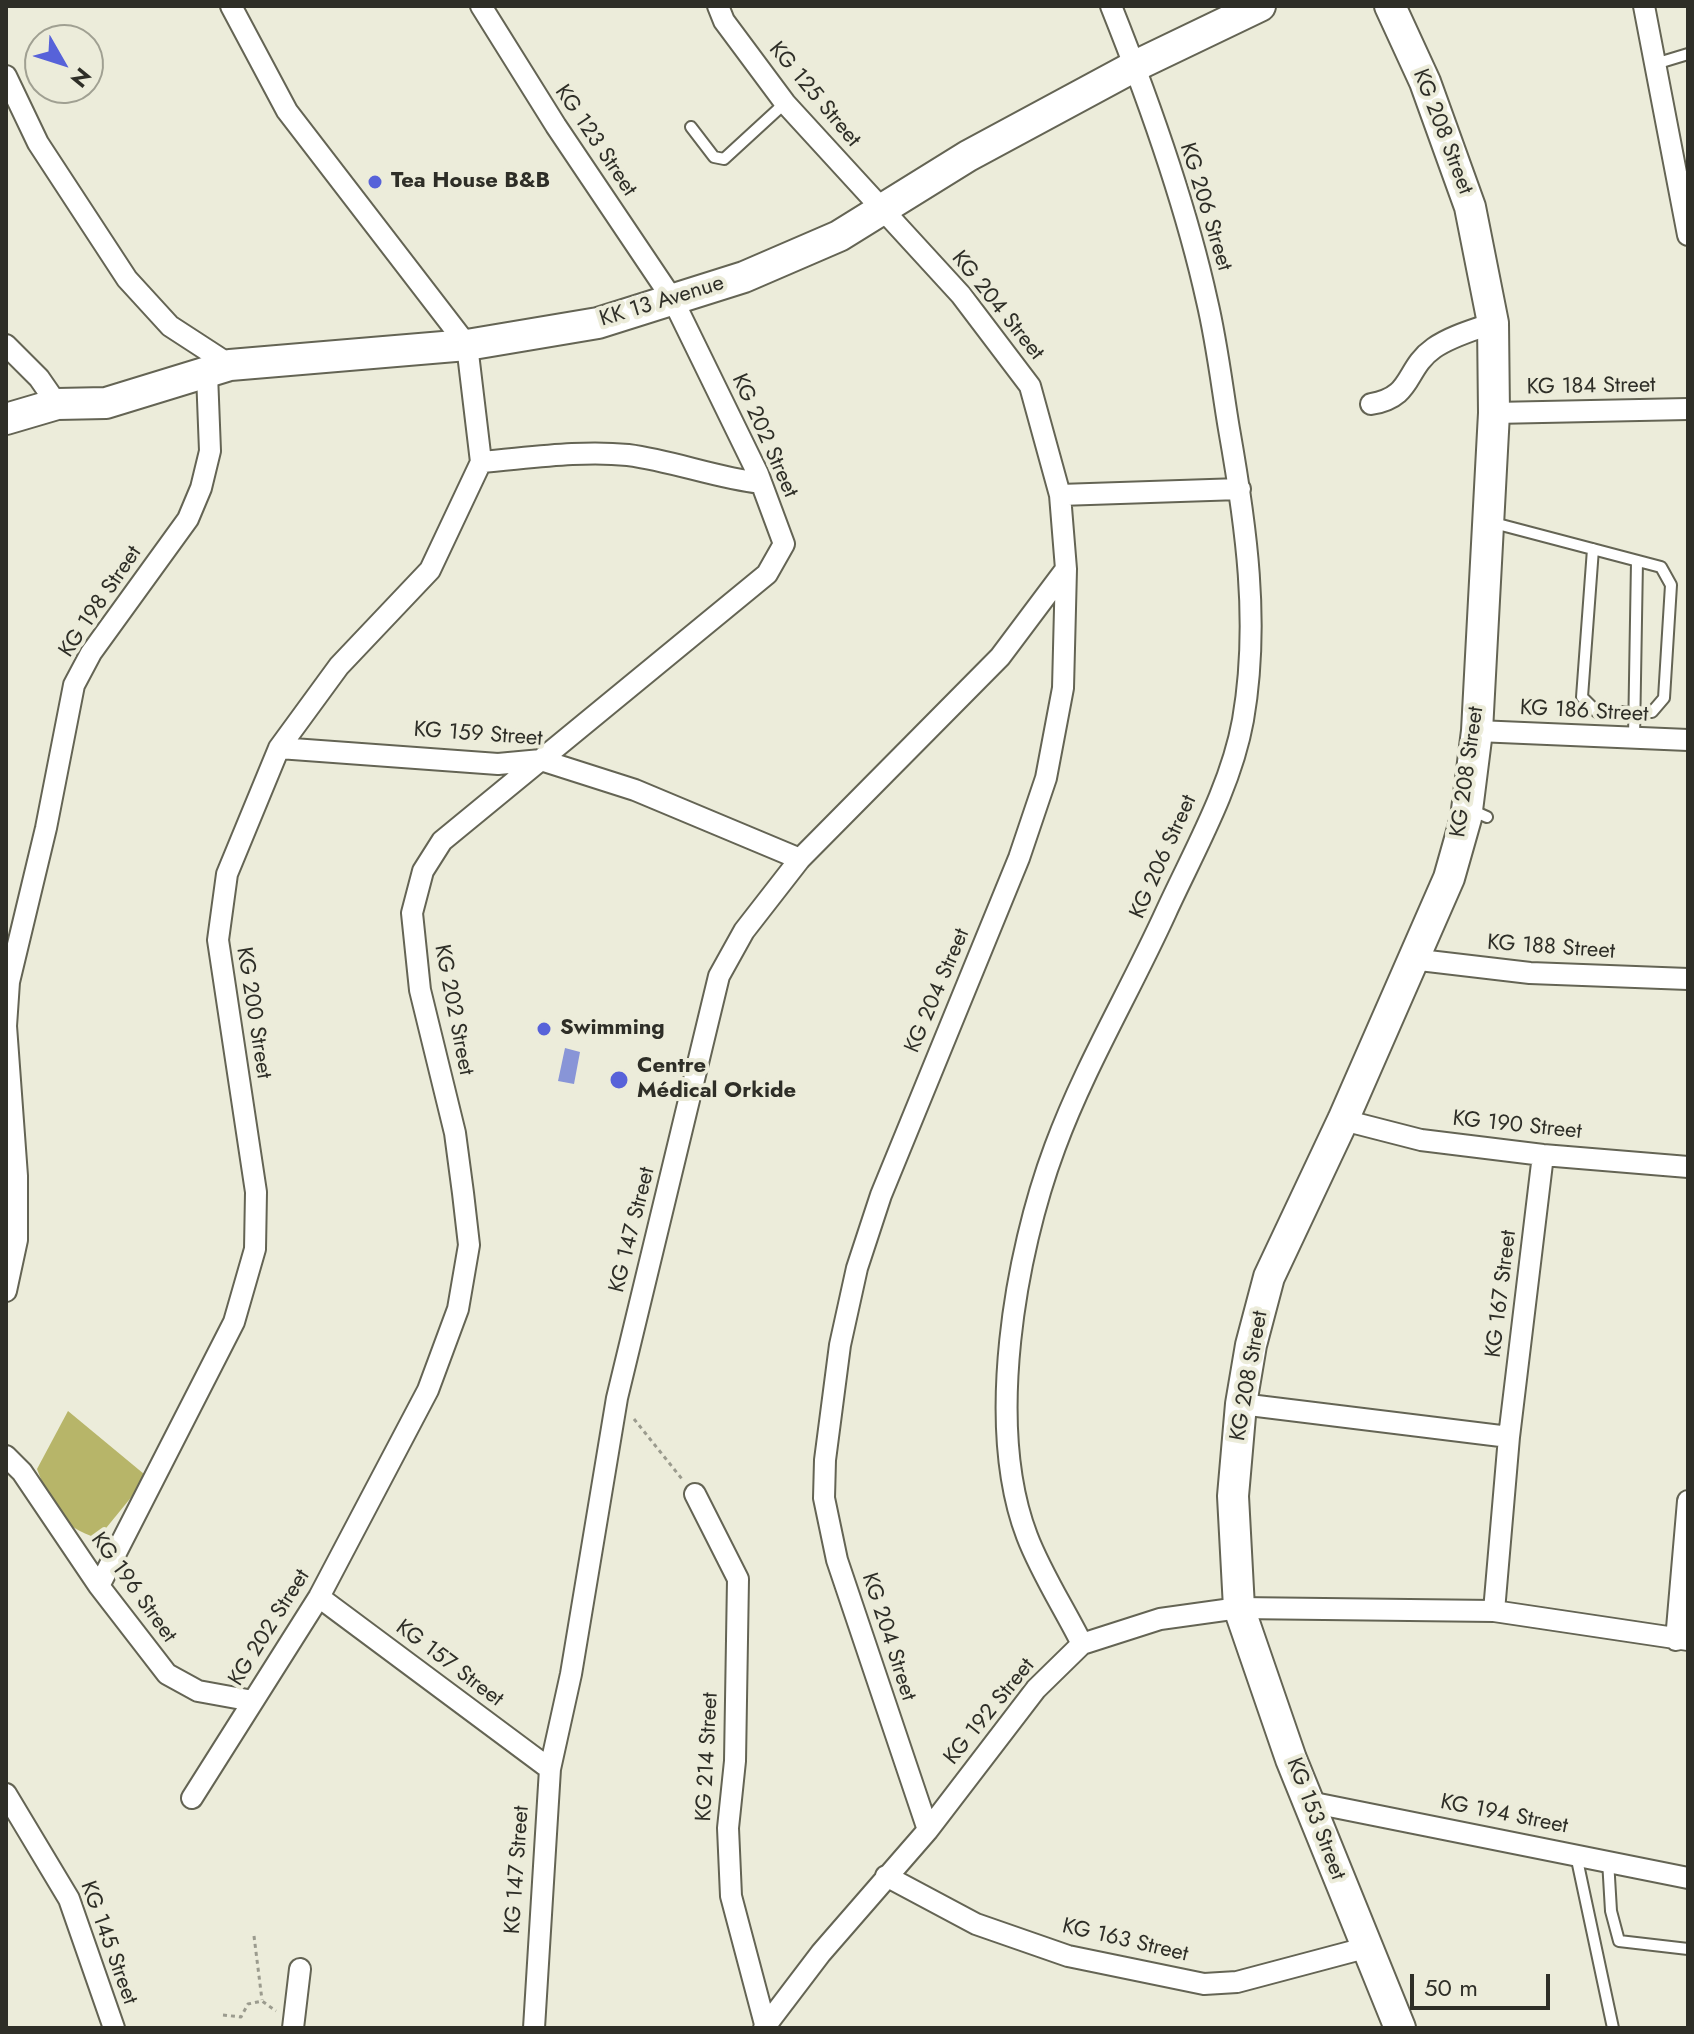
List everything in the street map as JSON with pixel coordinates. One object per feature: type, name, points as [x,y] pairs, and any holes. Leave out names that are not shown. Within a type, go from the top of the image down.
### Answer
[{"type":"street","points":[[231,6],[287,111],[467,345],[481,462],[604,454],[651,458],[726,479],[761,483]]},
{"type":"street","name":"KG 123 Street","points":[[481,6],[556,126],[673,300]]},
{"type":"street","name":"KG 125 Street","points":[[718,6],[724,21],[785,103],[882,208]]},
{"type":"street","name":"KG 206 Street","points":[[1082,1644],[1027,1536],[1012,1478],[1005,1383],[1030,1225],[1056,1146],[1217,799],[1242,724],[1253,636],[1240,489],[1206,297],[1135,66],[1111,6]]},
{"type":"street","name":"KK 13 Avenue","points":[[6,419],[57,404],[106,403],[219,370],[467,345],[598,323],[744,277],[839,236],[968,156],[1135,66],[1260,6]]},
{"type":"street","name":"KG 208 Street","points":[[1239,1608],[1233,1496],[1241,1404],[1251,1345],[1269,1277],[1343,1120],[1477,813],[1477,731],[1494,413],[1493,323],[1470,207],[1425,82],[1390,6]]},
{"type":"street","points":[[1644,6],[1687,224]]},
{"type":"street","points":[[7,79],[38,143],[127,279],[170,326],[219,370]]},
{"type":"street","name":"KG 204 Street","points":[[882,208],[961,295],[1030,386],[1060,495],[1066,569],[1063,688],[1046,778],[1019,858],[881,1195],[857,1268],[831,1406],[824,1498],[837,1560],[928,1830]]},
{"type":"street","name":"KG 202 Street","points":[[192,1798],[319,1597],[428,1390],[458,1309],[469,1245],[455,1133],[420,990],[412,913],[423,871],[442,841],[767,574],[784,544],[761,483],[673,300]]},
{"type":"street","points":[[1371,404],[1390,401],[1402,392],[1415,369],[1435,347],[1493,323]]},
{"type":"street","points":[[6,345],[39,378],[57,404]]},
{"type":"street","name":"KG 198 Street","points":[[6,1291],[17,1240],[17,1176],[6,1026],[9,982],[46,828],[74,685],[91,653],[188,519],[201,488],[210,451],[219,370]]},
{"type":"street","name":"KG 184 Street","points":[[1494,413],[1688,409]]},
{"type":"street","name":"KG 200 Street","points":[[99,1586],[234,1322],[255,1249],[256,1192],[218,940],[227,874],[279,748],[339,666],[430,570],[481,462]]},
{"type":"street","points":[[1060,495],[1240,489]]},
{"type":"street","name":"KG 147 Street","points":[[534,2028],[538,1923],[550,1769],[571,1674],[617,1398],[719,976],[744,931],[800,859],[1000,657],[1066,569]]},
{"type":"street","name":"KG 186 Street","points":[[1477,731],[1688,740]]},
{"type":"street","name":"KG 159 Street","points":[[279,748],[498,764],[541,760],[635,790],[800,859]]},
{"type":"street","name":"KG 188 Street","points":[[1411,959],[1530,973],[1688,979]]},
{"type":"street","name":"KG 190 Street","points":[[1343,1120],[1421,1140],[1543,1155],[1688,1167]]},
{"type":"street","name":"KG 167 Street","points":[[1494,1611],[1509,1437],[1543,1155]]},
{"type":"street","points":[[1241,1404],[1509,1437]]},
{"type":"street","name":"KG 196 Street","points":[[6,1456],[22,1472],[99,1586],[167,1674],[182,1686],[253,1701]]},
{"type":"street","name":"KG 214 Street","points":[[695,1494],[738,1579],[735,1761],[728,1828],[731,1896],[765,2027]]},
{"type":"street","points":[[1682,1640],[1688,1501]]},
{"type":"street","name":"KG 157 Street","points":[[319,1597],[550,1769]]},
{"type":"street","name":"KG 192 Street","points":[[765,2027],[821,1953],[928,1830],[1036,1689],[1082,1644],[1160,1619],[1239,1608],[1494,1611],[1682,1640]]},
{"type":"street","name":"KG 153 Street","points":[[1239,1608],[1309,1802],[1365,1948],[1400,2028]]},
{"type":"street","name":"KG 145 Street","points":[[6,1794],[69,1899],[114,2028]]},
{"type":"street","name":"KG 194 Street","points":[[1309,1802],[1688,1878]]},
{"type":"street","name":"KG 163 Street","points":[[886,1876],[976,1924],[1068,1956],[1204,1984],[1237,1982],[1365,1948]]},
{"type":"street","points":[[287,2022],[300,1969]]},
{"type":"lane","points":[[1655,64],[1688,54]]},
{"type":"lane","points":[[691,127],[714,157],[724,159],[785,103]]},
{"type":"lane","points":[[1488,521],[1661,567],[1671,585],[1664,698],[1652,712],[1597,712],[1582,697],[1593,549]]},
{"type":"lane","points":[[1634,738],[1637,561]]},
{"type":"lane","points":[[1575,1853],[1613,2028]]},
{"type":"lane","points":[[1608,1860],[1611,1911],[1619,1941],[1688,1949]]},
{"type":"path","points":[[617,1398],[695,1494]]},
{"type":"path","points":[[254,1936],[262,2001],[287,2022]]},
{"type":"path","points":[[223,2015],[241,2017],[248,2004],[262,2001]]},
{"type":"shaded area","points":[[68,1411],[144,1474],[133,1495],[98,1538],[65,1521],[52,1503],[37,1469]]},
{"type":"water","points":[[565,1048],[580,1052],[574,1084],[558,1081]]},
{"type":"place","name":"Tea House B&B","points":[[375,182]]},
{"type":"place","name":"Swimming","points":[[544,1029]]},
{"type":"place","name":"Centre Médical Orkide","points":[[619,1080]]}]
